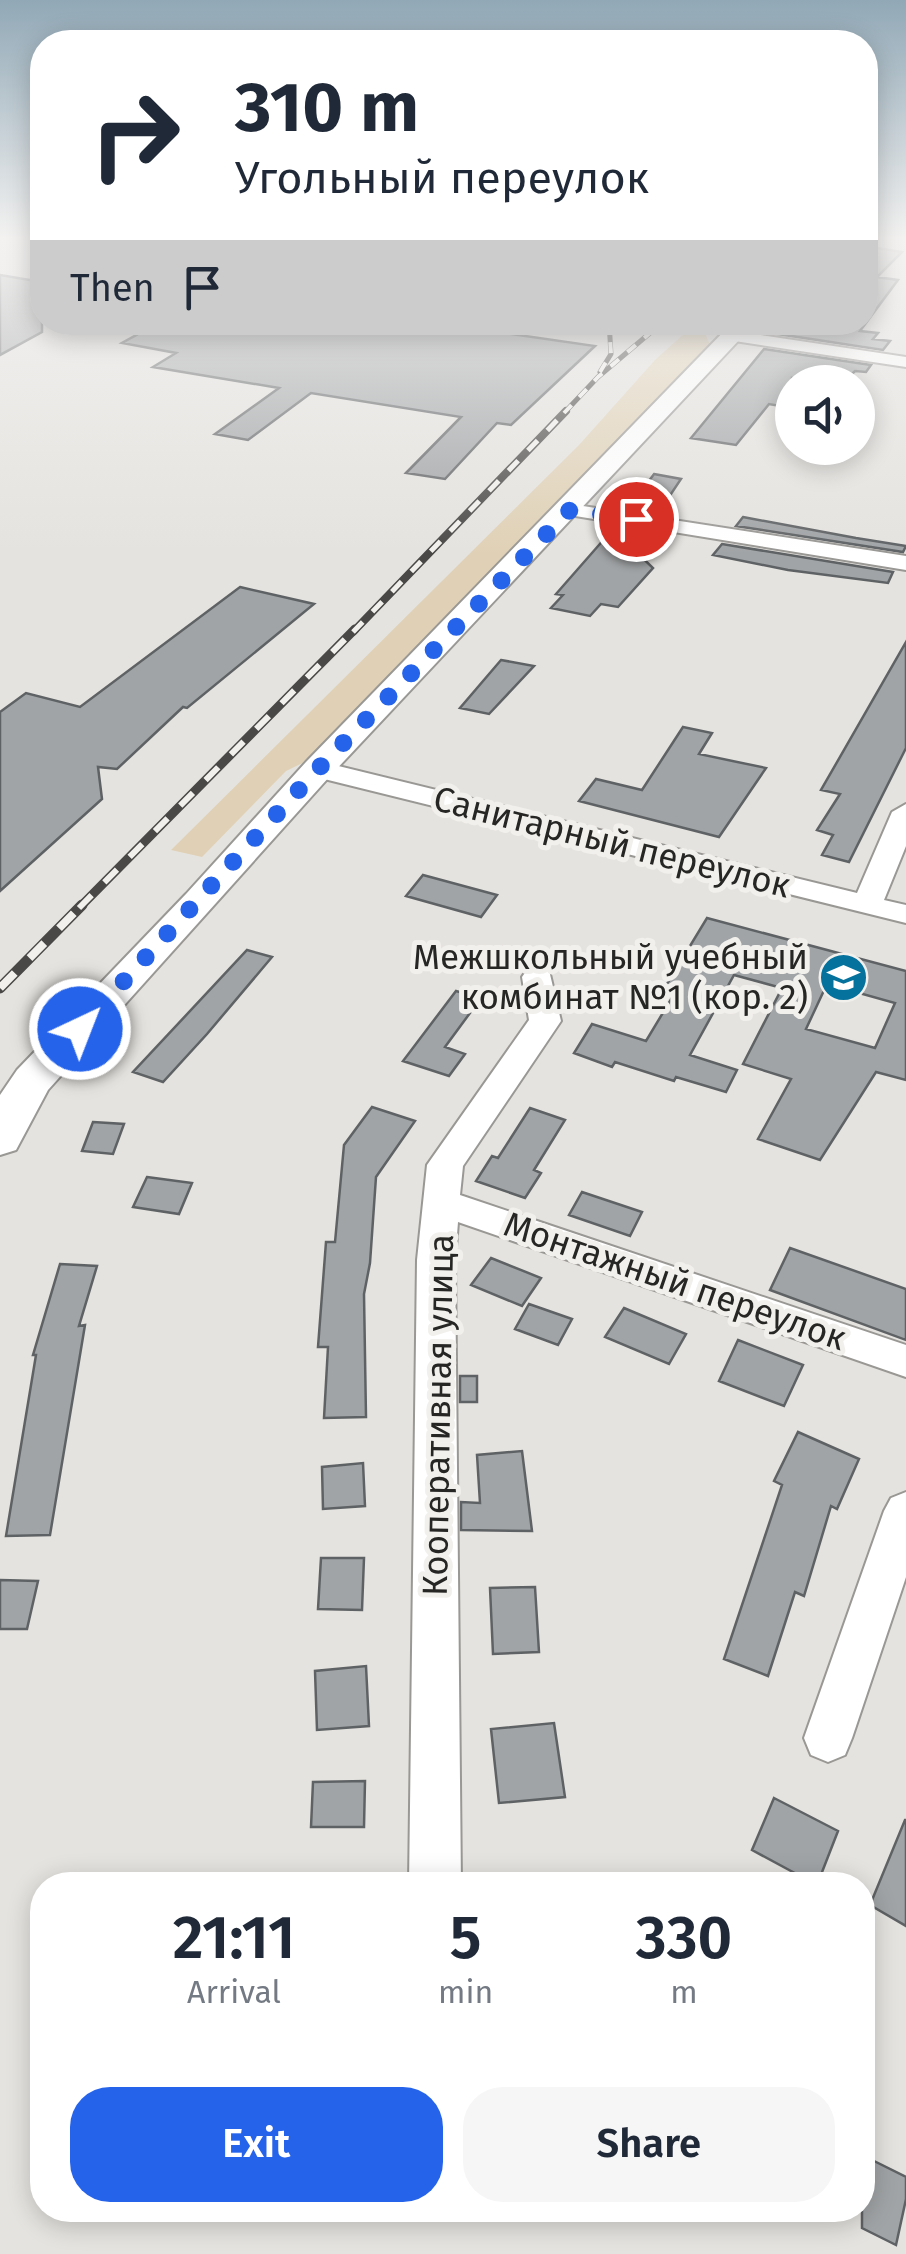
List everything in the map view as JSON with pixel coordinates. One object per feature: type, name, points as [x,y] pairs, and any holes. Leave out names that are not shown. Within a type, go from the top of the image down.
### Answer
[{"type":"street","points":[[0,1139],[2,1128],[32,1080],[200,902],[318,769],[727,344]]},
{"type":"street","points":[[814,344],[906,362]]},
{"type":"street","points":[[570,510],[906,564]]},
{"type":"street","name":"Санитарный переулок","points":[[318,769],[906,914]]},
{"type":"street","points":[[866,904],[906,812]]},
{"type":"street","name":"Кооперативная улица","points":[[435,1872],[436,1260],[445,1165],[546,1021],[538,977]]},
{"type":"street","name":"Монтажный переулок","points":[[442,1203],[474,1210],[906,1361]]},
{"type":"street","points":[[828,1738],[906,1512]]},
{"type":"shaded area","points":[[673,344],[711,347],[317,756],[286,771],[202,857],[171,850],[579,445]]},
{"type":"building","points":[[0,344],[20,344],[0,355]]},
{"type":"building","points":[[128,344],[595,346],[511,425],[497,423],[445,479],[406,473],[461,417],[311,393],[248,440],[215,434],[279,388],[153,367],[176,353]]},
{"type":"building","points":[[845,344],[888,344],[883,350]]},
{"type":"building","points":[[764,349],[871,365],[775,365],[775,405],[769,404],[736,445],[691,438]]},
{"type":"building","points":[[654,474],[681,479],[667,500],[628,509]]},
{"type":"building","points":[[743,517],[906,546],[903,552],[736,526]]},
{"type":"building","points":[[613,529],[653,568],[618,607],[601,604],[590,616],[551,608],[563,595],[556,594]]},
{"type":"building","points":[[722,544],[893,572],[888,583],[788,570],[713,555]]},
{"type":"building","points":[[240,587],[314,604],[187,708],[183,707],[117,769],[98,767],[102,799],[0,891],[0,712],[26,693],[80,707]]},
{"type":"building","points":[[906,642],[906,748],[849,862],[822,855],[833,835],[817,830],[840,794],[821,790]]},
{"type":"building","points":[[501,660],[534,666],[489,714],[460,708]]},
{"type":"building","points":[[683,727],[712,733],[699,754],[766,768],[719,837],[579,801],[596,779],[642,790]]},
{"type":"building","points":[[423,875],[497,895],[481,917],[406,896]]},
{"type":"building","points":[[707,918],[906,971],[906,1080],[876,1072],[820,1160],[758,1139],[791,1079],[743,1064],[782,988],[734,975],[690,1055],[737,1070],[726,1092],[615,1062],[612,1067],[574,1053],[592,1024],[646,1041],[676,991],[665,987]],"holes":[[[827,984],[895,1003],[875,1048],[806,1029]]]},
{"type":"building","points":[[247,950],[272,957],[163,1082],[133,1072]]},
{"type":"building","points":[[456,991],[481,998],[445,1047],[465,1054],[449,1076],[403,1061]]},
{"type":"building","points":[[372,1107],[415,1121],[376,1177],[364,1294],[366,1417],[324,1418],[328,1347],[318,1347],[326,1242],[335,1242],[344,1145]]},
{"type":"building","points":[[530,1108],[565,1120],[534,1170],[541,1173],[525,1198],[476,1181],[492,1156],[498,1158]]},
{"type":"building","points":[[93,1122],[124,1124],[113,1154],[82,1151]]},
{"type":"building","points":[[147,1177],[192,1183],[179,1214],[133,1207]]},
{"type":"building","points":[[582,1192],[642,1212],[630,1236],[569,1215]]},
{"type":"building","points":[[790,1248],[906,1289],[906,1340],[770,1290]]},
{"type":"building","points":[[491,1258],[541,1278],[522,1306],[471,1285]]},
{"type":"building","points":[[60,1264],[97,1266],[79,1326],[85,1325],[50,1535],[6,1536],[33,1355]]},
{"type":"building","points":[[529,1304],[572,1319],[558,1345],[515,1329]]},
{"type":"building","points":[[624,1308],[686,1334],[669,1364],[605,1337]]},
{"type":"building","points":[[738,1340],[803,1365],[784,1406],[719,1381]]},
{"type":"building","points":[[460,1376],[477,1376],[477,1402],[460,1402]]},
{"type":"building","points":[[798,1432],[859,1459],[837,1509],[831,1506],[804,1596],[795,1592],[768,1676],[724,1659],[782,1485],[774,1481]]},
{"type":"building","points":[[522,1451],[532,1531],[461,1530],[461,1502],[480,1503],[477,1455]]},
{"type":"building","points":[[363,1463],[365,1506],[323,1509],[322,1467]]},
{"type":"building","points":[[321,1558],[364,1558],[362,1610],[318,1609]]},
{"type":"building","points":[[0,1580],[38,1581],[27,1629],[0,1629]]},
{"type":"building","points":[[535,1587],[539,1652],[493,1654],[490,1588]]},
{"type":"building","points":[[366,1666],[369,1726],[317,1730],[315,1671]]},
{"type":"building","points":[[554,1723],[565,1797],[499,1803],[491,1729]]},
{"type":"building","points":[[365,1781],[364,1827],[311,1827],[313,1782]]},
{"type":"building","points":[[774,1798],[838,1831],[822,1872],[793,1872],[752,1850]]},
{"type":"building","points":[[906,1820],[906,1926],[875,1908],[875,1893]]},
{"type":"building","points":[[875,2162],[906,2177],[906,2199],[896,2245],[862,2228],[862,2222],[875,2222]]},
{"type":"railway","points":[[600,372],[611,354],[610,344]]},
{"type":"railway","points":[[564,413],[637,344]]},
{"type":"railway","points":[[353,632],[566,411]]},
{"type":"railway","points":[[79,908],[355,629]]},
{"type":"railway","points":[[0,988],[82,905]]},
{"type":"place","name":"Межшкольный учебный комбинат №1 (кор. 2)","points":[[843,977]]},
{"type":"route","points":[[80,1029],[318,769],[570,510],[636,519]]}]
